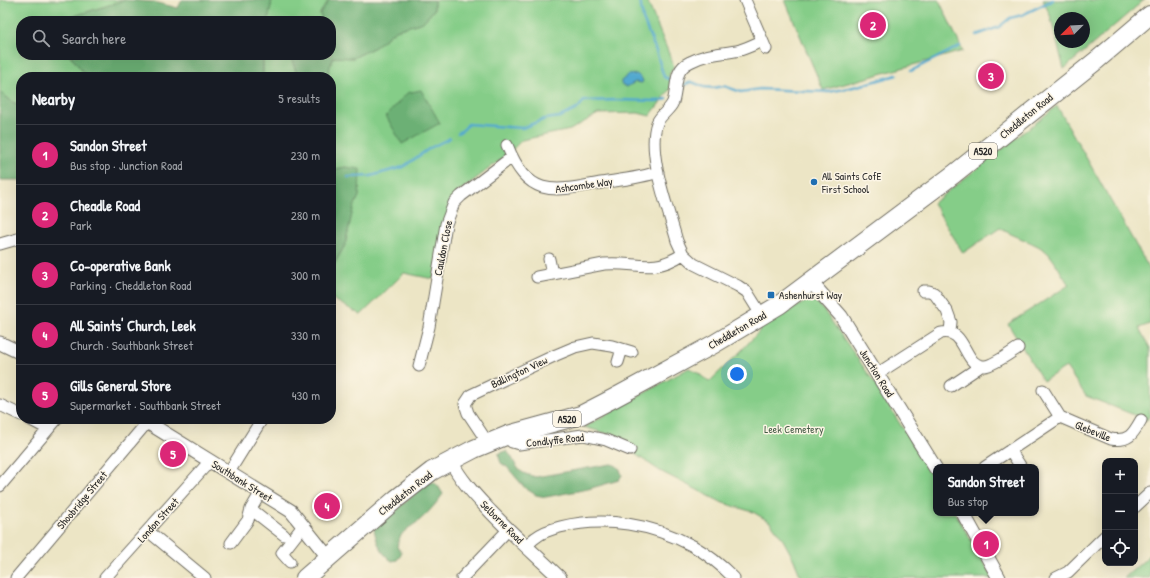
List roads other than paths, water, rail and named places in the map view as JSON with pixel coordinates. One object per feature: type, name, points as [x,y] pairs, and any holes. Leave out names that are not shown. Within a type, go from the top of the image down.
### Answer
[{"type":"highway","name":"Cheddleton Road","points":[[328,557],[432,471],[505,436],[581,415],[762,316],[811,282],[954,174],[1112,48],[1150,15]]},
{"type":"highway","name":"A520","points":[[305,578],[328,557]]},
{"type":"street","points":[[744,0],[764,45],[710,54],[683,66],[678,73],[673,103],[657,122],[654,137],[655,160],[677,241],[684,254],[694,264],[747,292],[762,316]]},
{"type":"street","name":"Ashcombe Way","points":[[507,145],[520,172],[530,181],[551,190],[571,188],[658,172]]},
{"type":"street","name":"Cauldon Close","points":[[419,366],[429,327],[446,224],[454,203],[512,157]]},
{"type":"street","points":[[0,244],[16,239]]},
{"type":"street","points":[[537,277],[615,263],[645,267],[657,266],[668,263],[684,254]]},
{"type":"street","points":[[549,259],[552,274]]},
{"type":"street","name":"Junction Road","points":[[811,282],[840,316],[933,464]]},
{"type":"street","points":[[923,291],[934,293],[947,311],[951,322],[950,332]]},
{"type":"street","points":[[877,374],[941,334],[950,332],[957,337],[973,360],[979,365],[990,364],[1018,348]]},
{"type":"street","points":[[0,343],[16,351]]},
{"type":"street","name":"Ballington View","points":[[488,443],[468,413],[465,404],[471,395],[556,354],[575,347],[593,343],[612,346],[627,351],[618,362]]},
{"type":"street","points":[[952,386],[978,368],[979,365]]},
{"type":"street","points":[[989,464],[1060,417],[1043,390]]},
{"type":"street","points":[[0,405],[16,413]]},
{"type":"street","name":"Glebeville","points":[[1060,417],[1111,439],[1119,440],[1131,436],[1141,420]]},
{"type":"street","points":[[38,424],[48,429]]},
{"type":"street","points":[[0,486],[52,424]]},
{"type":"street","name":"Shoobridge Street","points":[[16,578],[144,424]]},
{"type":"street","name":"Southbank Street","points":[[153,424],[291,512],[328,557]]},
{"type":"street","points":[[229,472],[259,424]]},
{"type":"street","name":"Condlyffe Road","points":[[505,436],[512,442],[519,444],[583,435],[594,436],[618,444],[630,450]]},
{"type":"street","points":[[1010,450],[1019,464]]},
{"type":"street","name":"London Street","points":[[105,578],[210,461]]},
{"type":"street","name":"Selborne Road","points":[[451,461],[460,476],[475,495],[508,530],[560,578]]},
{"type":"street","points":[[231,543],[248,520],[251,509],[261,492]]},
{"type":"street","points":[[1138,504],[1150,493]]},
{"type":"street","points":[[251,509],[284,535]]},
{"type":"street","points":[[965,516],[999,578]]},
{"type":"street","points":[[526,546],[535,537],[545,532],[570,524],[607,522],[625,523],[652,529],[693,546],[719,564],[734,578]]},
{"type":"street","points":[[290,562],[282,553],[303,526]]},
{"type":"street","points":[[462,578],[508,530]]},
{"type":"street","points":[[148,531],[205,578]]},
{"type":"street","points":[[1056,578],[1068,572],[1102,539]]},
{"type":"water","points":[[637,74],[643,80],[642,83],[635,82],[627,87],[621,84],[621,81],[628,75]]},
{"type":"waterway","points":[[640,0],[643,19],[656,51],[664,77],[669,79]]},
{"type":"waterway","points":[[977,35],[999,27],[1010,18],[1022,15],[1053,0]]},
{"type":"waterway","points":[[911,71],[960,46]]},
{"type":"waterway","points":[[683,85],[692,82],[704,87],[713,88],[724,86],[741,92],[760,89],[829,92],[858,86],[897,75]]},
{"type":"waterway","points":[[458,133],[468,124],[522,128],[545,119],[560,117],[577,109],[584,101],[658,101],[667,99]]},
{"type":"waterway","points":[[348,177],[371,176],[403,167],[430,148],[450,138]]},
{"type":"place","name":"Cheadle Road","points":[[873,25]]},
{"type":"place","name":"Co-operative Bank","points":[[991,76]]},
{"type":"place","name":"All Saints CofE First School","points":[[814,182]]},
{"type":"place","name":"Ashenhurst Way","points":[[771,295]]},
{"type":"place","name":"Gills General Store","points":[[173,454]]},
{"type":"place","name":"All Saints' Church, Leek","points":[[327,506]]},
{"type":"place","name":"Sandon Street","points":[[986,544]]},
{"type":"park label","name":"Leek Cemetery","points":[[794,429]]}]
